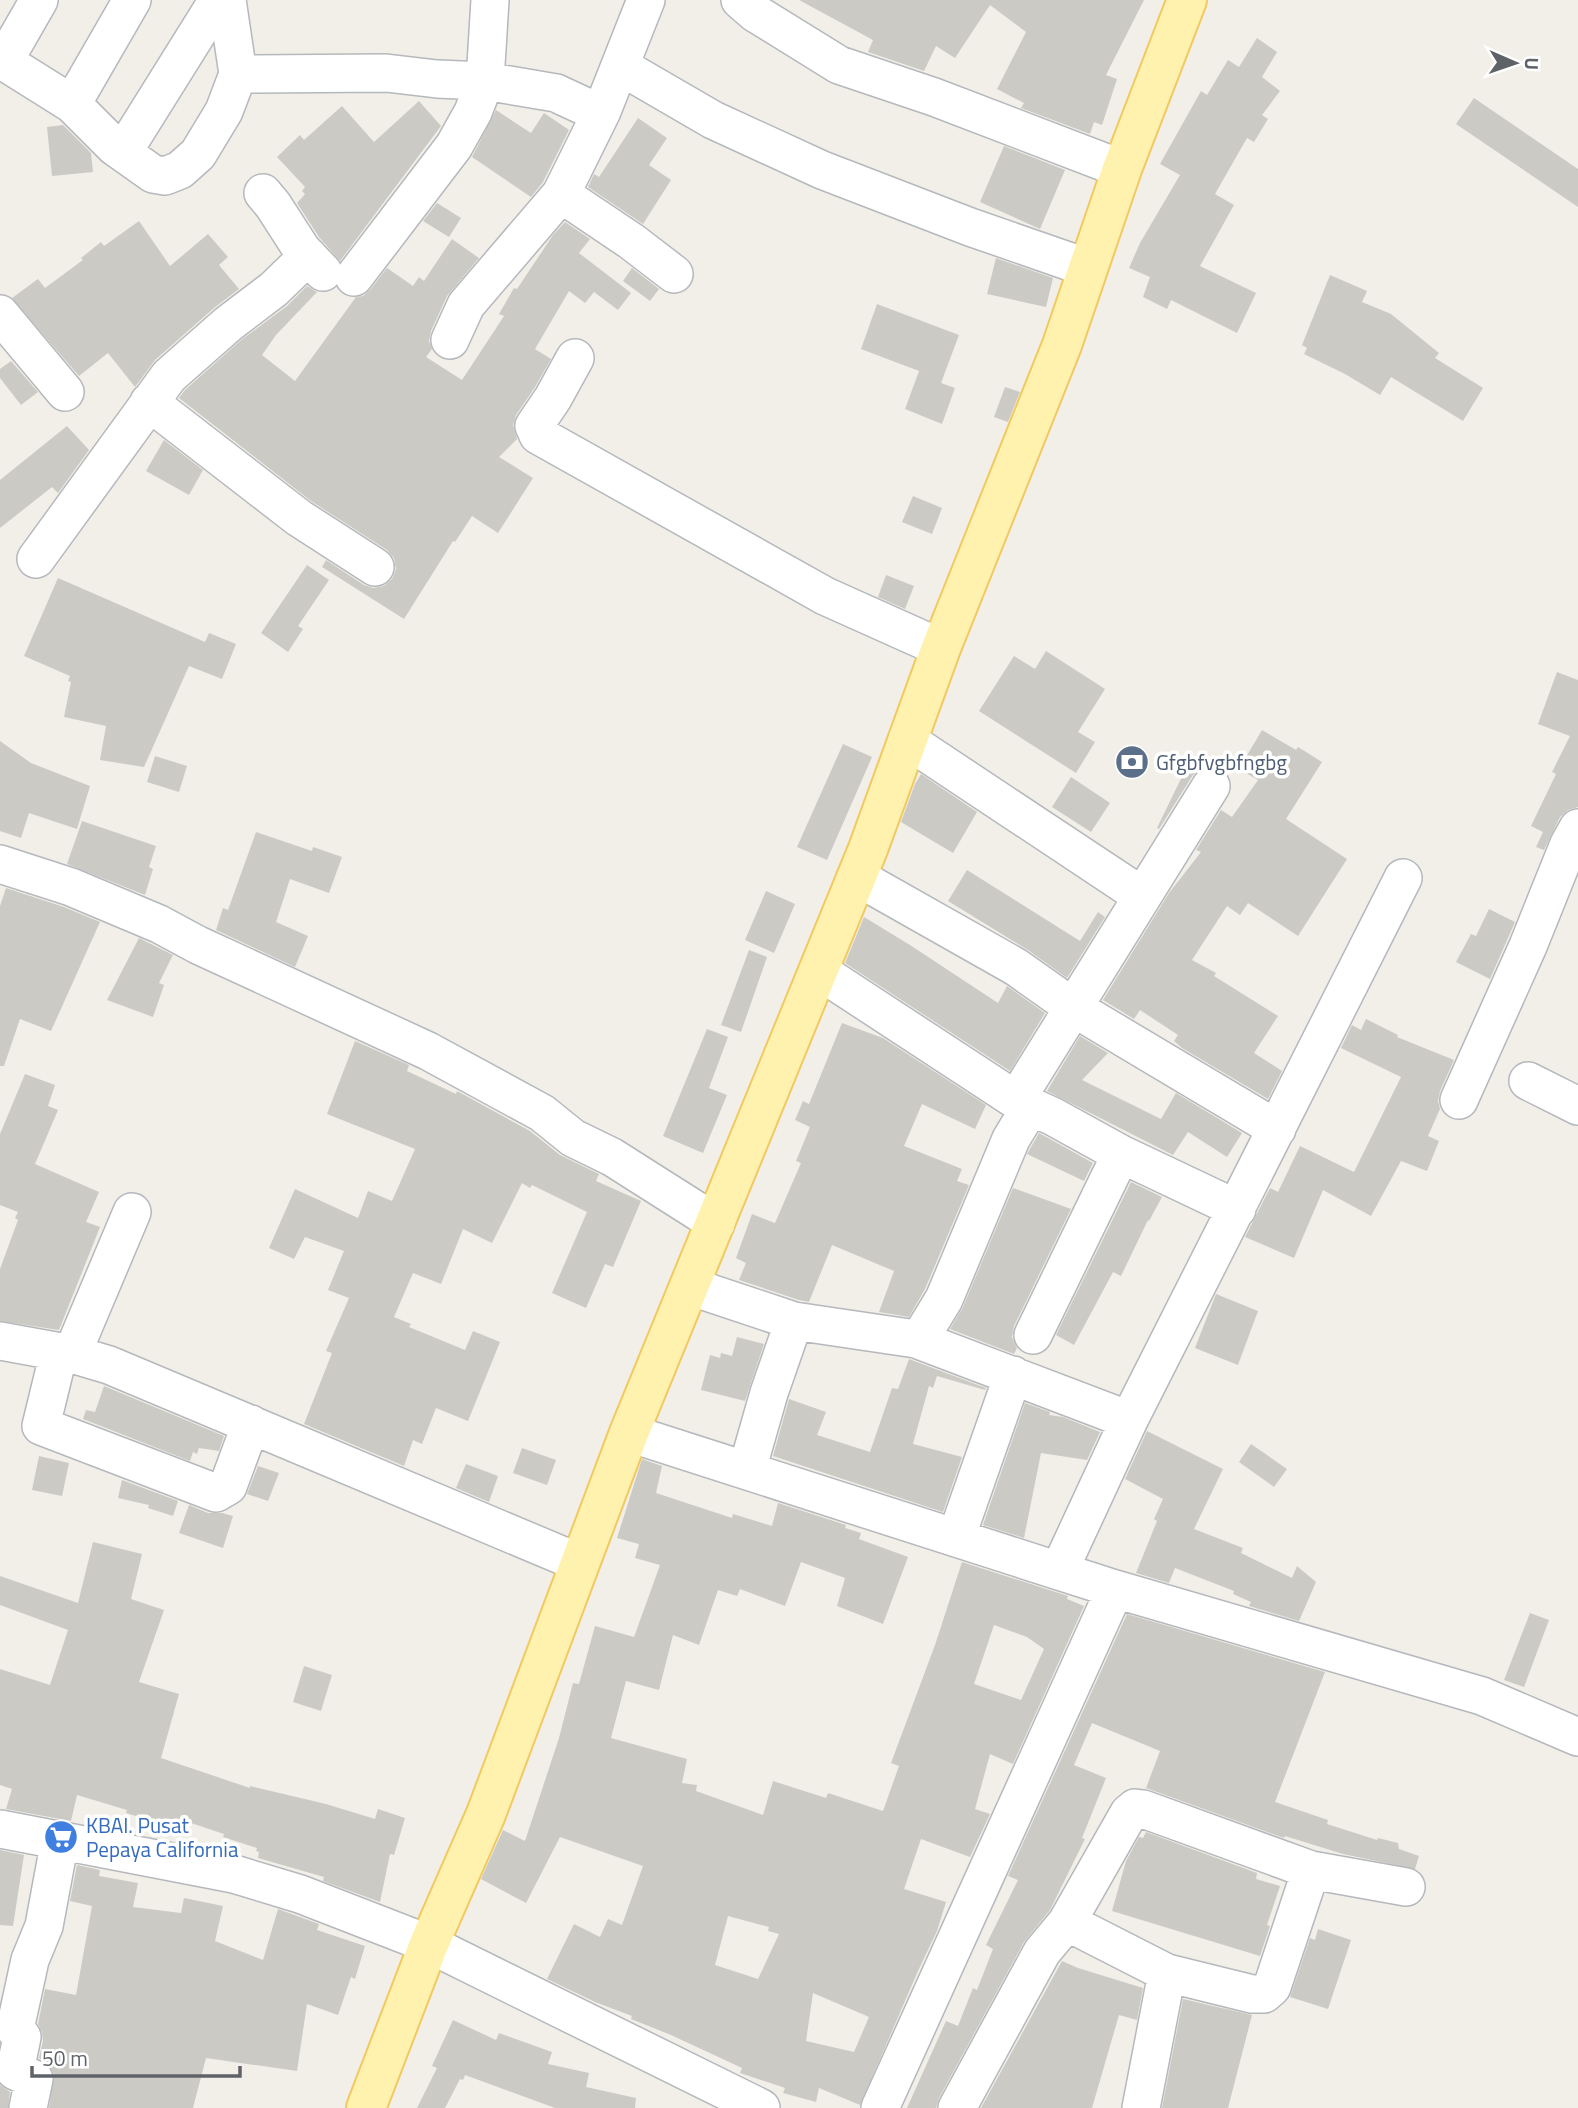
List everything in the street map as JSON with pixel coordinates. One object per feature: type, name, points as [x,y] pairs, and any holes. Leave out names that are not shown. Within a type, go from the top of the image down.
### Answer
[{"type":"main road","points":[[366,2108],[429,1944],[486,1814],[629,1433],[856,877],[941,648],[1062,345],[1122,169],[1187,0]]},
{"type":"street","points":[[39,0],[2,60],[72,104],[115,147],[153,174],[166,176],[180,170],[198,154],[224,111],[238,74],[227,0]]},
{"type":"street","points":[[72,104],[132,0]]},
{"type":"street","points":[[123,152],[218,0]]},
{"type":"street","points":[[36,558],[169,376],[228,324],[274,289],[328,268],[454,146],[473,112],[485,81],[490,0]]},
{"type":"street","points":[[450,340],[466,305],[561,194],[602,111],[646,0]]},
{"type":"street","points":[[740,0],[755,13],[839,65],[934,97],[1122,169]]},
{"type":"street","points":[[620,66],[713,120],[822,170],[970,227],[1088,268]]},
{"type":"street","points":[[238,74],[386,73],[485,81],[556,93],[602,111]]},
{"type":"street","points":[[263,193],[328,268]]},
{"type":"street","points":[[561,194],[674,274]]},
{"type":"street","points":[[0,314],[65,392]]},
{"type":"street","points":[[575,358],[554,398],[534,426],[538,435],[825,596],[941,648]]},
{"type":"street","points":[[149,402],[299,519],[375,567]]},
{"type":"street","points":[[907,740],[1142,896]]},
{"type":"street","points":[[919,1340],[944,1299],[1024,1103],[1074,1008],[1211,786]]},
{"type":"street","points":[[1459,1100],[1578,828]]},
{"type":"street","points":[[0,864],[71,887],[159,924],[198,945],[428,1051],[542,1113],[573,1138],[612,1157],[716,1223]]},
{"type":"street","points":[[856,877],[1016,967],[1074,1008],[1277,1129]]},
{"type":"street","points":[[1059,1571],[1129,1420],[1403,878]]},
{"type":"street","points":[[819,971],[1024,1103],[1121,1154],[1237,1209]]},
{"type":"street","points":[[1528,1081],[1578,1106]]},
{"type":"street","points":[[1033,1335],[1121,1154]]},
{"type":"street","points":[[132,1212],[65,1353],[41,1426],[216,1493],[228,1486],[251,1424]]},
{"type":"street","points":[[689,1286],[794,1321],[919,1340],[1129,1420]]},
{"type":"street","points":[[747,1470],[769,1393],[794,1321]]},
{"type":"street","points":[[0,1341],[65,1353],[109,1365],[580,1563]]},
{"type":"street","points":[[956,1538],[1013,1375]]},
{"type":"street","points":[[629,1433],[1115,1589],[1482,1696],[1578,1737]]},
{"type":"street","points":[[880,2108],[1115,1589]]},
{"type":"street","points":[[957,2108],[1042,1952],[1068,1922],[1129,1813],[1135,1808],[1311,1870],[1406,1887]]},
{"type":"street","points":[[0,1829],[234,1874],[300,1894],[429,1944],[761,2108]]},
{"type":"street","points":[[27,2108],[34,2079],[15,2071],[22,2037],[15,2029],[30,1960],[44,1926],[60,1840]]},
{"type":"street","points":[[1068,1922],[1167,1973],[1251,1994],[1264,1994],[1272,1987],[1311,1870]]},
{"type":"street","points":[[1141,2108],[1167,1973]]},
{"type":"building","points":[[799,0],[1144,0],[1106,75],[1117,79],[1102,125],[1094,122],[1090,134],[1021,108],[1024,103],[997,89],[1026,32],[990,5],[955,58],[936,46],[924,71],[868,52],[873,40]]},
{"type":"building","points":[[1257,38],[1277,52],[1262,77],[1280,91],[1262,115],[1268,119],[1254,142],[1247,138],[1215,194],[1234,205],[1200,266],[1256,293],[1237,333],[1171,300],[1167,309],[1143,297],[1150,277],[1129,268],[1140,243],[1180,175],[1160,164],[1201,91],[1207,95],[1228,60],[1239,67]]},
{"type":"building","points":[[1474,98],[1578,169],[1578,207],[1456,124]]},
{"type":"building","points":[[419,101],[441,126],[340,261],[319,237],[297,203],[305,194],[302,191],[305,187],[277,157],[300,135],[304,140],[342,106],[374,142]]},
{"type":"building","points":[[496,110],[531,133],[544,113],[569,130],[543,182],[531,197],[472,157]]},
{"type":"building","points":[[638,118],[667,138],[649,165],[671,180],[643,224],[588,187],[594,174],[599,177]]},
{"type":"building","points":[[63,125],[91,153],[93,172],[52,176],[47,127]]},
{"type":"building","points":[[1004,146],[1065,170],[1040,229],[980,202]]},
{"type":"building","points":[[437,203],[461,218],[449,237],[423,221]]},
{"type":"building","points":[[139,221],[170,266],[208,234],[228,257],[219,265],[239,289],[155,360],[135,387],[108,353],[79,376],[12,298],[38,279],[45,288],[83,260],[81,258],[101,242],[104,246]]},
{"type":"building","points":[[565,222],[590,239],[579,253],[631,293],[618,310],[594,292],[585,303],[569,291],[535,349],[551,359],[516,415],[513,425],[517,439],[499,457],[533,478],[498,533],[472,516],[404,619],[322,567],[326,560],[364,585],[373,588],[384,586],[392,579],[396,569],[394,558],[387,550],[311,501],[179,398],[241,340],[287,306],[307,286],[317,292],[276,335],[262,355],[295,381],[356,297],[363,296],[370,290],[387,268],[413,286],[419,277],[424,281],[452,239],[479,258],[447,296],[431,331],[429,341],[432,349],[426,357],[462,380],[504,316],[499,314],[514,288],[517,289],[553,235]]},
{"type":"building","points":[[996,258],[1053,278],[1046,307],[987,294]]},
{"type":"building","points":[[632,268],[659,289],[650,301],[623,281]]},
{"type":"building","points":[[1330,275],[1367,291],[1362,302],[1391,314],[1439,353],[1435,358],[1483,388],[1463,421],[1391,377],[1380,395],[1304,354],[1307,348],[1302,345]]},
{"type":"building","points":[[877,304],[959,335],[941,383],[955,388],[942,424],[905,409],[919,371],[861,349]]},
{"type":"building","points":[[11,361],[38,392],[21,405],[0,378],[0,369]]},
{"type":"building","points":[[1005,387],[1020,392],[1008,422],[994,417]]},
{"type":"building","points":[[67,426],[89,450],[58,493],[52,487],[0,528],[0,480]]},
{"type":"building","points":[[164,440],[203,470],[189,495],[146,471]]},
{"type":"building","points":[[913,496],[942,508],[932,534],[902,522]]},
{"type":"building","points":[[307,565],[329,580],[298,626],[303,629],[288,652],[261,633]]},
{"type":"building","points":[[886,575],[914,586],[905,609],[878,597]]},
{"type":"building","points":[[58,578],[205,642],[209,633],[236,644],[222,679],[189,666],[144,767],[100,760],[106,726],[64,717],[70,676],[24,656]]},
{"type":"building","points":[[1046,651],[1105,689],[1078,732],[1095,742],[1076,773],[979,711],[1014,656],[1035,669]]},
{"type":"building","points":[[1557,672],[1578,680],[1578,807],[1568,810],[1560,817],[1544,850],[1536,847],[1543,832],[1531,826],[1556,774],[1552,772],[1570,736],[1538,724]]},
{"type":"building","points":[[1262,730],[1322,762],[1286,819],[1347,859],[1298,936],[1248,903],[1240,915],[1227,906],[1192,960],[1216,973],[1214,976],[1278,1016],[1254,1053],[1282,1071],[1268,1099],[1182,1048],[1174,1041],[1178,1035],[1140,1010],[1134,1019],[1103,1000],[1169,893],[1201,852],[1196,850],[1221,810],[1232,817],[1258,780],[1239,769]]},
{"type":"building","points":[[0,741],[31,763],[90,786],[77,829],[29,813],[21,838],[0,831]]},
{"type":"building","points":[[843,744],[872,757],[827,860],[797,847]]},
{"type":"building","points":[[155,756],[187,766],[179,792],[147,782]]},
{"type":"building","points":[[1192,756],[1210,765],[1193,775],[1159,829],[1157,828]]},
{"type":"building","points":[[921,774],[977,812],[953,853],[901,822]]},
{"type":"building","points":[[1071,777],[1110,803],[1091,832],[1052,807]]},
{"type":"building","points":[[82,821],[156,846],[149,867],[153,869],[145,895],[67,864]]},
{"type":"building","points":[[256,832],[312,851],[313,847],[342,857],[329,893],[290,879],[276,922],[308,936],[295,967],[216,930],[223,908],[228,910]]},
{"type":"building","points":[[967,870],[1080,941],[1098,912],[1105,917],[1067,978],[1028,950],[948,901]]},
{"type":"building","points":[[6,888],[100,922],[51,1031],[20,1019],[4,1066],[0,1066],[0,906]]},
{"type":"building","points":[[766,891],[795,904],[774,953],[745,940]]},
{"type":"building","points":[[1489,909],[1515,922],[1490,979],[1456,962],[1471,934],[1476,936]]},
{"type":"building","points":[[864,917],[998,1003],[1007,986],[1045,1013],[1010,1071],[845,963]]},
{"type":"building","points":[[139,938],[173,955],[159,983],[164,985],[153,1017],[107,1000]]},
{"type":"building","points":[[749,950],[767,957],[741,1032],[721,1025]]},
{"type":"building","points":[[1366,1019],[1398,1035],[1397,1037],[1454,1060],[1440,1091],[1440,1109],[1428,1136],[1439,1141],[1427,1171],[1401,1161],[1371,1216],[1323,1190],[1294,1258],[1245,1237],[1270,1188],[1278,1192],[1300,1146],[1354,1172],[1401,1077],[1341,1048],[1352,1025],[1361,1030]]},
{"type":"building","points":[[842,1023],[883,1038],[986,1105],[975,1129],[922,1104],[904,1146],[962,1169],[957,1181],[969,1185],[925,1289],[909,1317],[879,1312],[894,1271],[832,1245],[809,1302],[739,1280],[746,1263],[736,1258],[752,1214],[775,1223],[801,1163],[796,1161],[810,1127],[795,1120],[803,1101],[809,1104]]},
{"type":"building","points":[[707,1029],[728,1037],[709,1088],[727,1095],[703,1153],[663,1136]]},
{"type":"building","points":[[1080,1036],[1108,1053],[1082,1080],[1161,1119],[1176,1093],[1242,1133],[1227,1157],[1188,1132],[1173,1155],[1047,1091]]},
{"type":"building","points":[[355,1041],[409,1065],[407,1071],[456,1094],[457,1091],[530,1131],[560,1155],[599,1174],[596,1181],[641,1201],[613,1267],[605,1264],[586,1308],[552,1293],[587,1212],[532,1185],[530,1188],[522,1183],[492,1243],[463,1229],[441,1284],[413,1273],[394,1317],[411,1324],[409,1327],[465,1350],[473,1331],[500,1342],[468,1421],[436,1408],[422,1444],[413,1440],[404,1466],[304,1424],[332,1353],[326,1351],[349,1298],[328,1290],[344,1251],[305,1237],[294,1259],[269,1248],[295,1189],[358,1218],[368,1191],[392,1201],[415,1149],[327,1114]]},
{"type":"building","points":[[25,1074],[55,1085],[48,1106],[58,1110],[35,1164],[99,1192],[86,1222],[100,1227],[59,1330],[0,1321],[0,1269],[18,1220],[15,1218],[18,1212],[0,1205],[0,1134]]},
{"type":"building","points":[[1039,1133],[1093,1163],[1084,1181],[1027,1154]]},
{"type":"building","points":[[1131,1182],[1162,1197],[1121,1276],[1113,1272],[1074,1345],[1056,1335]]},
{"type":"building","points":[[1013,1188],[1071,1209],[1014,1326],[1012,1337],[1017,1348],[1014,1354],[950,1329],[963,1307]]},
{"type":"building","points":[[1216,1294],[1258,1311],[1238,1365],[1195,1348]]},
{"type":"building","points":[[737,1337],[764,1344],[745,1401],[701,1390],[710,1355],[720,1358],[721,1353],[732,1356]]},
{"type":"building","points":[[909,1359],[986,1388],[985,1390],[937,1376],[933,1388],[929,1386],[913,1444],[962,1457],[943,1512],[773,1456],[789,1399],[826,1412],[817,1435],[870,1452],[892,1388],[898,1389]]},
{"type":"building","points":[[104,1386],[224,1436],[219,1451],[199,1448],[197,1454],[193,1452],[190,1461],[83,1419],[86,1410],[95,1412]]},
{"type":"building","points":[[1025,1403],[1050,1412],[1049,1415],[1063,1417],[1100,1432],[1087,1460],[1041,1453],[1024,1538],[983,1525]]},
{"type":"building","points":[[1147,1431],[1223,1469],[1194,1529],[1243,1548],[1241,1553],[1292,1578],[1297,1566],[1316,1582],[1299,1621],[1249,1606],[1251,1602],[1233,1594],[1234,1591],[1175,1568],[1169,1583],[1136,1573],[1163,1499],[1125,1479]]},
{"type":"building","points":[[1251,1444],[1287,1469],[1274,1487],[1239,1462]]},
{"type":"building","points":[[522,1448],[556,1460],[547,1485],[513,1473]]},
{"type":"building","points":[[39,1456],[69,1463],[62,1496],[32,1490]]},
{"type":"building","points":[[642,1459],[662,1466],[656,1493],[732,1518],[733,1514],[772,1526],[778,1503],[846,1525],[845,1528],[861,1533],[859,1539],[908,1557],[883,1624],[837,1606],[845,1578],[801,1562],[785,1606],[740,1589],[737,1596],[718,1590],[699,1645],[673,1635],[659,1690],[626,1681],[611,1738],[687,1759],[682,1783],[697,1785],[696,1791],[763,1815],[773,1781],[826,1798],[828,1793],[883,1811],[899,1766],[891,1763],[935,1645],[962,1562],[1068,1596],[1067,1599],[1084,1606],[1013,1764],[990,1754],[975,1809],[990,1814],[970,1857],[921,1839],[904,1889],[946,1902],[937,1931],[860,2105],[819,2088],[816,2102],[783,2093],[785,2088],[740,2073],[742,2068],[547,1979],[574,1924],[600,1937],[608,1919],[622,1925],[643,1866],[560,1837],[526,1903],[481,1879],[503,1830],[525,1841],[559,1738],[573,1683],[579,1684],[595,1626],[634,1637],[660,1565],[635,1558],[639,1544],[617,1538]],"holes":[[[994,1625],[1027,1637],[1044,1649],[1021,1700],[974,1684]],[[728,1916],[769,1927],[768,1931],[779,1934],[758,1979],[715,1965]],[[813,1993],[869,2017],[854,2052],[806,2041]]]},
{"type":"building","points":[[466,1464],[498,1476],[489,1502],[456,1488]]},
{"type":"building","points":[[258,1466],[279,1473],[268,1501],[247,1494]]},
{"type":"building","points":[[122,1480],[178,1501],[173,1516],[148,1508],[149,1505],[118,1498]]},
{"type":"building","points":[[189,1505],[208,1513],[233,1516],[223,1548],[179,1533]]},
{"type":"building","points":[[93,1542],[142,1554],[131,1599],[164,1610],[139,1682],[179,1694],[161,1758],[250,1788],[326,1804],[375,1819],[378,1809],[405,1818],[394,1855],[390,1854],[380,1902],[323,1881],[324,1877],[258,1858],[257,1848],[182,1820],[180,1829],[77,1795],[71,1821],[6,1809],[12,1789],[0,1785],[0,1669],[50,1685],[68,1630],[0,1605],[0,1576],[78,1603]]},
{"type":"building","points":[[1530,1613],[1549,1620],[1524,1687],[1504,1680]]},
{"type":"building","points":[[1127,1614],[1325,1672],[1275,1802],[1328,1820],[1327,1824],[1377,1840],[1378,1838],[1398,1843],[1399,1849],[1419,1856],[1415,1869],[1343,1854],[1285,1836],[1284,1838],[1146,1788],[1160,1751],[1092,1723],[1074,1765],[1106,1778],[1082,1838],[1085,1839],[1050,1910],[1024,1942],[936,2108],[907,2108],[946,2021],[958,2026],[973,1988],[977,1990],[993,1949],[986,1945],[1018,1880],[1008,1876]]},
{"type":"building","points":[[304,1666],[332,1675],[321,1711],[293,1702]]},
{"type":"building","points":[[1146,1832],[1257,1873],[1256,1879],[1280,1886],[1260,1956],[1112,1911],[1126,1861],[1139,1837],[1143,1838]]},
{"type":"building","points":[[0,1850],[24,1855],[13,1926],[0,1925]]},
{"type":"building","points":[[77,1865],[100,1870],[99,1876],[138,1883],[133,1907],[181,1913],[184,1898],[223,1906],[215,1941],[263,1960],[278,1909],[319,1924],[317,1930],[365,1946],[355,1979],[351,1977],[338,2015],[307,2004],[297,2071],[206,2058],[193,2108],[49,2108],[54,2074],[49,2065],[39,2058],[43,2041],[38,2024],[45,1989],[76,1995],[92,1906],[70,1901]]},
{"type":"building","points":[[1318,1929],[1351,1940],[1328,2009],[1290,1997],[1310,1938],[1315,1940]]},
{"type":"building","points":[[1062,1961],[1143,1988],[1137,2020],[1119,2015],[1092,2108],[981,2108]]},
{"type":"building","points":[[1183,1999],[1252,2015],[1228,2108],[1162,2108]]},
{"type":"building","points":[[453,2020],[496,2040],[499,2033],[552,2052],[548,2064],[589,2073],[586,2087],[636,2098],[635,2108],[555,2108],[465,2075],[463,2080],[460,2079],[445,2108],[417,2108],[437,2068],[432,2066]]},
{"type":"building","points":[[0,2085],[10,2092],[8,2108],[0,2108]]},
{"type":"place","name":"Gfgbfvgbfngbg","points":[[1132,762]]},
{"type":"place","name":"KBAI. Pusat Pepaya California","points":[[61,1837]]}]
